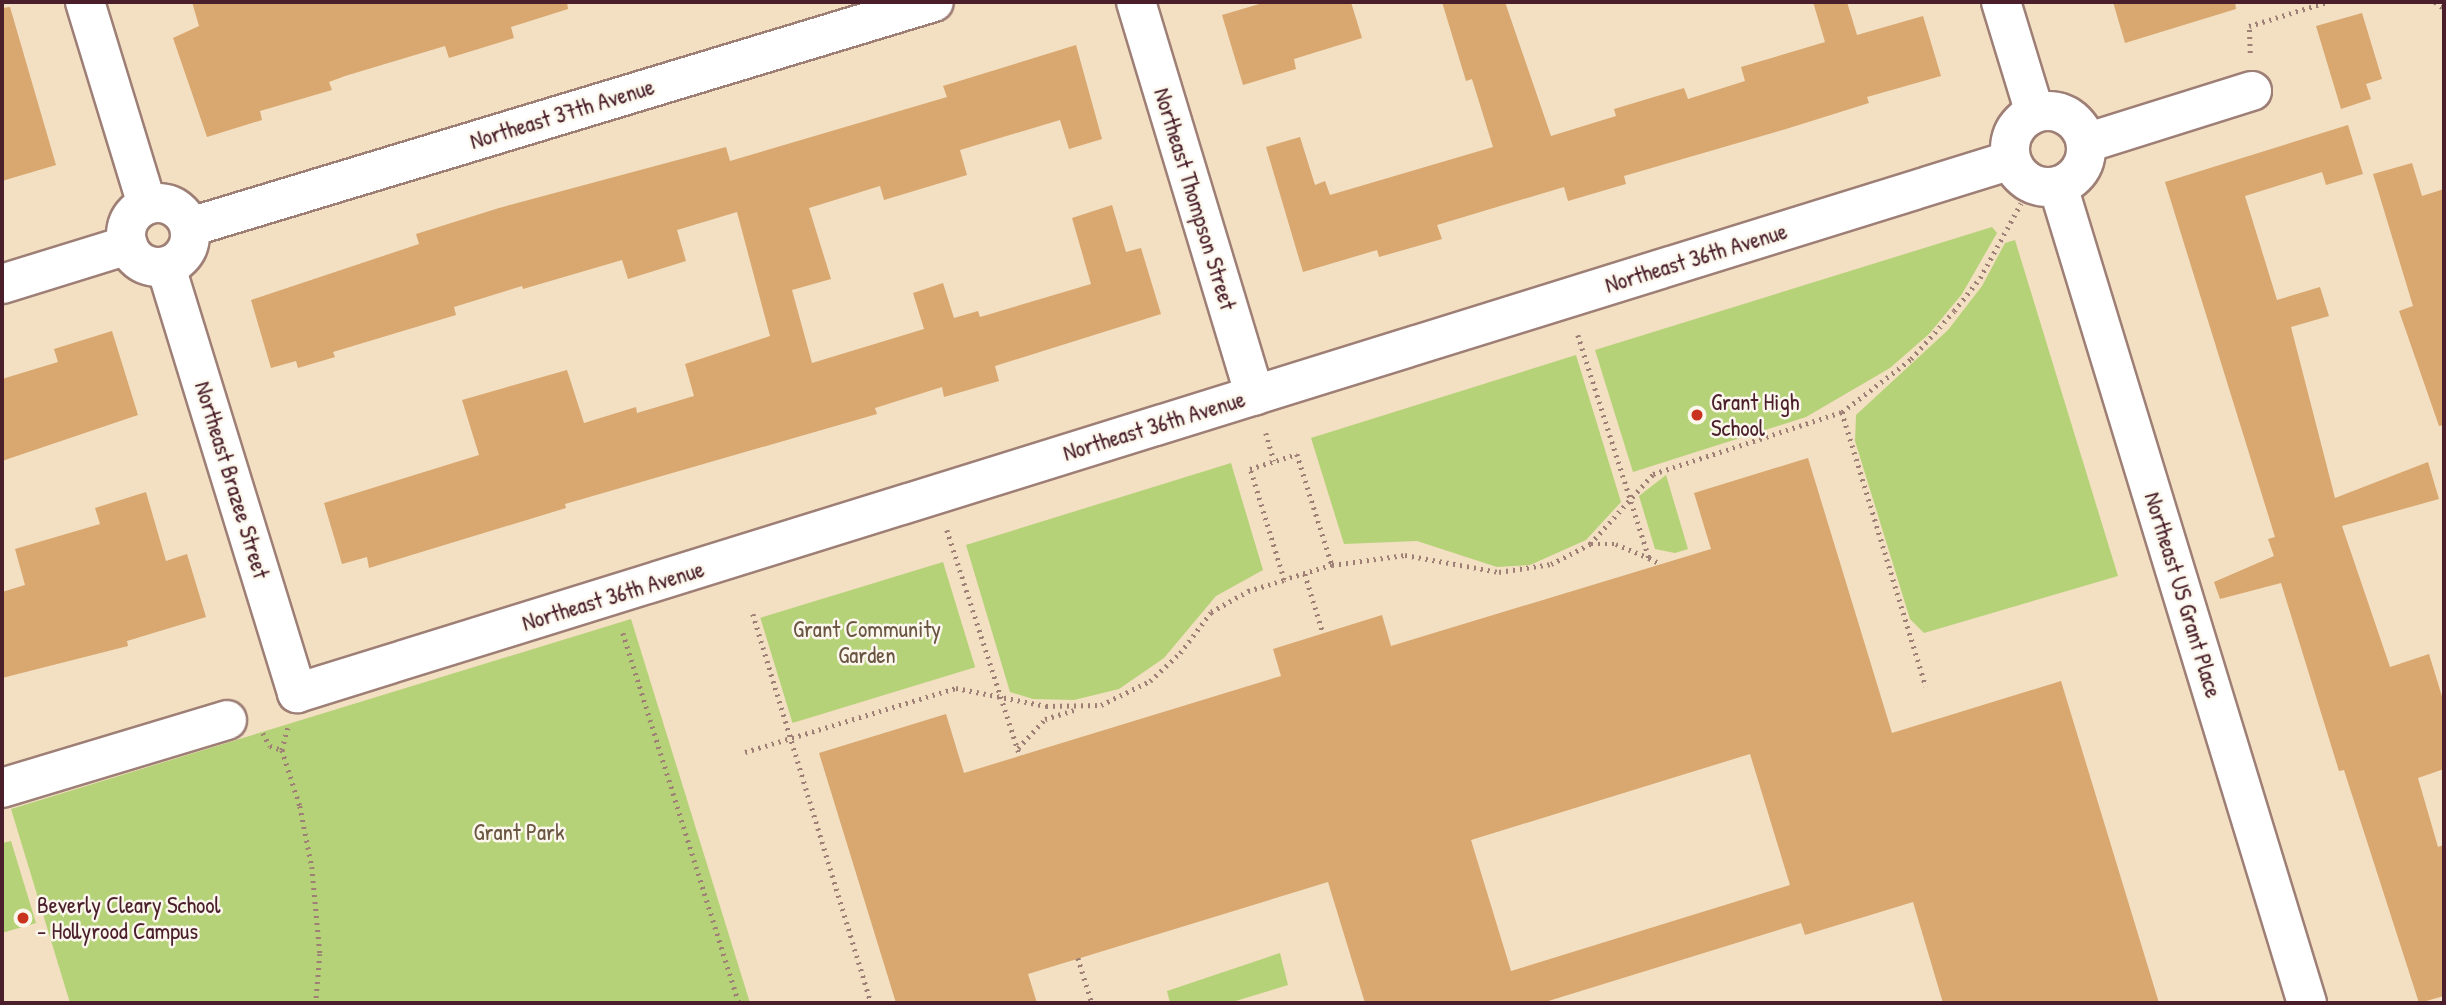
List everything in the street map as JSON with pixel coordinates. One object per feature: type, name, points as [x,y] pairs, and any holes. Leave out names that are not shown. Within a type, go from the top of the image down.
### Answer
[{"type":"street","points":[[85,2],[147,205]]},
{"type":"street","name":"Northeast 37th Avenue","points":[[190,227],[934,2]]},
{"type":"street","name":"Northeast Thompson Street","points":[[1136,2],[1255,396]]},
{"type":"street","points":[[2001,2],[2035,113]]},
{"type":"street","points":[[2086,143],[2252,91]]},
{"type":"street","points":[[2035,113],[2064,114],[2078,126],[2086,143],[2081,167],[2033,176],[2012,135],[2035,113]]},
{"type":"street","name":"Northeast 36th Avenue","points":[[297,693],[1255,396],[2033,176]]},
{"type":"street","name":"Northeast US Grant Place","points":[[2033,176],[2307,1003]]},
{"type":"street","points":[[147,205],[171,205],[190,227],[185,253],[166,267],[146,265],[128,245],[129,221],[147,205]]},
{"type":"street","points":[[2,284],[128,245]]},
{"type":"street","name":"Northeast Brazee Street","points":[[166,267],[297,693]]},
{"type":"street","points":[[2,788],[227,720]]},
{"type":"path","points":[[2249,26],[2327,2]]},
{"type":"path","points":[[2435,2],[2444,8]]},
{"type":"path","points":[[1018,749],[1045,719],[1126,695],[1150,681],[1180,653],[1211,612],[1248,591],[1332,565],[1405,555],[1510,572],[1551,564],[1590,544],[1653,474],[1842,412],[1911,359],[1954,311],[1980,278],[2033,176]]},
{"type":"path","points":[[1582,349],[1648,558]]},
{"type":"path","points":[[1842,412],[1926,686]]},
{"type":"path","points":[[1270,447],[1273,461]]},
{"type":"path","points":[[1284,580],[1250,469],[1273,461],[1297,454],[1332,565]]},
{"type":"path","points":[[936,494],[1020,756]]},
{"type":"path","points":[[1590,544],[1616,544],[1661,564]]},
{"type":"path","points":[[1304,574],[1323,633]]},
{"type":"path","points":[[753,614],[872,1003]]},
{"type":"path","points":[[619,623],[739,1003]]},
{"type":"path","points":[[745,752],[956,688],[1046,706],[1082,708]]},
{"type":"path","points":[[297,693],[282,750],[300,806],[312,867],[320,954],[316,1003]]},
{"type":"path","points":[[1078,958],[1092,1003]]},
{"type":"green space","points":[[1992,227],[1997,233],[1962,294],[1929,334],[1890,368],[1806,417],[1633,472],[1595,350]]},
{"type":"green space","points":[[2015,240],[2118,576],[1924,633],[1910,619],[1855,441],[1856,415],[1948,330],[1982,286],[2005,243]]},
{"type":"green space","points":[[1576,355],[1621,502],[1586,540],[1530,565],[1497,567],[1417,541],[1344,544],[1311,438]]},
{"type":"green space","points":[[1231,463],[1263,570],[1216,596],[1164,658],[1119,689],[1074,700],[1033,699],[1010,692],[966,545]]},
{"type":"green space","points":[[1666,475],[1688,549],[1675,553],[1655,549],[1639,496]]},
{"type":"green space","name":"Grant Community Garden","points":[[943,562],[975,667],[793,723],[760,618]]},
{"type":"green space","name":"Grant Park","points":[[631,619],[750,1003],[70,1003],[11,809]]},
{"type":"green space","points":[[11,841],[36,923],[2,933],[2,843]]},
{"type":"green space","points":[[1280,953],[1288,985],[1229,1003],[1170,1003],[1167,991]]},
{"type":"building","points":[[192,2],[567,2],[568,9],[511,27],[514,38],[449,58],[445,46],[345,76],[329,82],[332,90],[260,111],[262,120],[207,137],[173,38],[199,26]]},
{"type":"building","points":[[1266,2],[1351,2],[1362,38],[1294,59],[1296,69],[1243,85],[1222,15]]},
{"type":"building","points":[[1442,2],[1505,2],[1551,136],[1616,116],[1614,109],[1684,88],[1688,99],[1745,81],[1741,67],[1825,42],[1813,2],[1847,2],[1857,35],[1923,16],[1941,76],[1867,97],[1869,103],[1624,176],[1626,184],[1568,201],[1564,187],[1437,225],[1442,239],[1379,257],[1377,250],[1303,272],[1266,147],[1300,137],[1315,185],[1325,181],[1330,195],[1493,147],[1472,79],[1466,81]]},
{"type":"building","points":[[2113,2],[2235,2],[2236,9],[2125,43]]},
{"type":"building","points":[[10,7],[56,165],[2,181],[2,8]]},
{"type":"building","points":[[2362,13],[2382,79],[2366,84],[2371,99],[2341,109],[2316,26]]},
{"type":"building","points":[[1076,45],[1102,139],[1069,149],[1060,120],[960,150],[967,175],[884,200],[880,186],[809,208],[831,279],[792,290],[812,363],[924,329],[913,293],[943,283],[954,318],[978,311],[980,317],[1091,284],[1072,218],[1112,205],[1126,252],[1141,248],[1161,314],[995,366],[999,381],[944,397],[942,387],[875,408],[877,414],[565,504],[566,508],[369,568],[367,557],[342,564],[324,503],[479,455],[462,400],[567,370],[584,423],[636,407],[637,413],[694,396],[685,364],[770,336],[737,212],[677,230],[686,261],[628,279],[622,260],[523,289],[522,286],[454,307],[456,315],[333,352],[335,357],[298,368],[296,361],[271,368],[251,300],[419,244],[416,234],[499,208],[726,147],[730,161],[947,97],[943,86]]},
{"type":"building","points":[[2348,125],[2363,174],[2326,185],[2322,172],[2245,196],[2277,300],[2320,287],[2329,316],[2291,327],[2335,498],[2428,462],[2439,499],[2342,526],[2390,667],[2429,654],[2444,703],[2444,769],[2418,778],[2438,847],[2444,845],[2444,996],[2419,1003],[2344,770],[2339,771],[2281,583],[2220,599],[2214,582],[2274,556],[2268,539],[2275,537],[2165,182]]},
{"type":"building","points":[[2412,163],[2422,196],[2444,189],[2444,425],[2439,426],[2399,311],[2413,306],[2373,174]]},
{"type":"building","points":[[112,331],[138,415],[2,461],[2,379],[58,362],[54,349]]},
{"type":"building","points":[[1808,458],[1892,733],[2061,681],[2159,1003],[1943,1003],[1913,902],[1805,935],[1801,923],[1542,1003],[1365,1003],[1328,882],[1028,974],[1037,1003],[896,1003],[819,753],[946,714],[964,773],[1281,676],[1273,649],[1382,615],[1391,646],[1711,549],[1694,493]],"holes":[[[1750,754],[1790,885],[1511,971],[1471,840]]]},
{"type":"building","points":[[146,492],[166,561],[187,554],[206,617],[127,641],[128,646],[2,678],[2,592],[25,585],[15,549],[100,524],[95,508]]},
{"type":"place","name":"Grant High School","points":[[1697,415]]},
{"type":"place","name":"Beverly Cleary School - Hollyrood Campus","points":[[23,918]]}]
